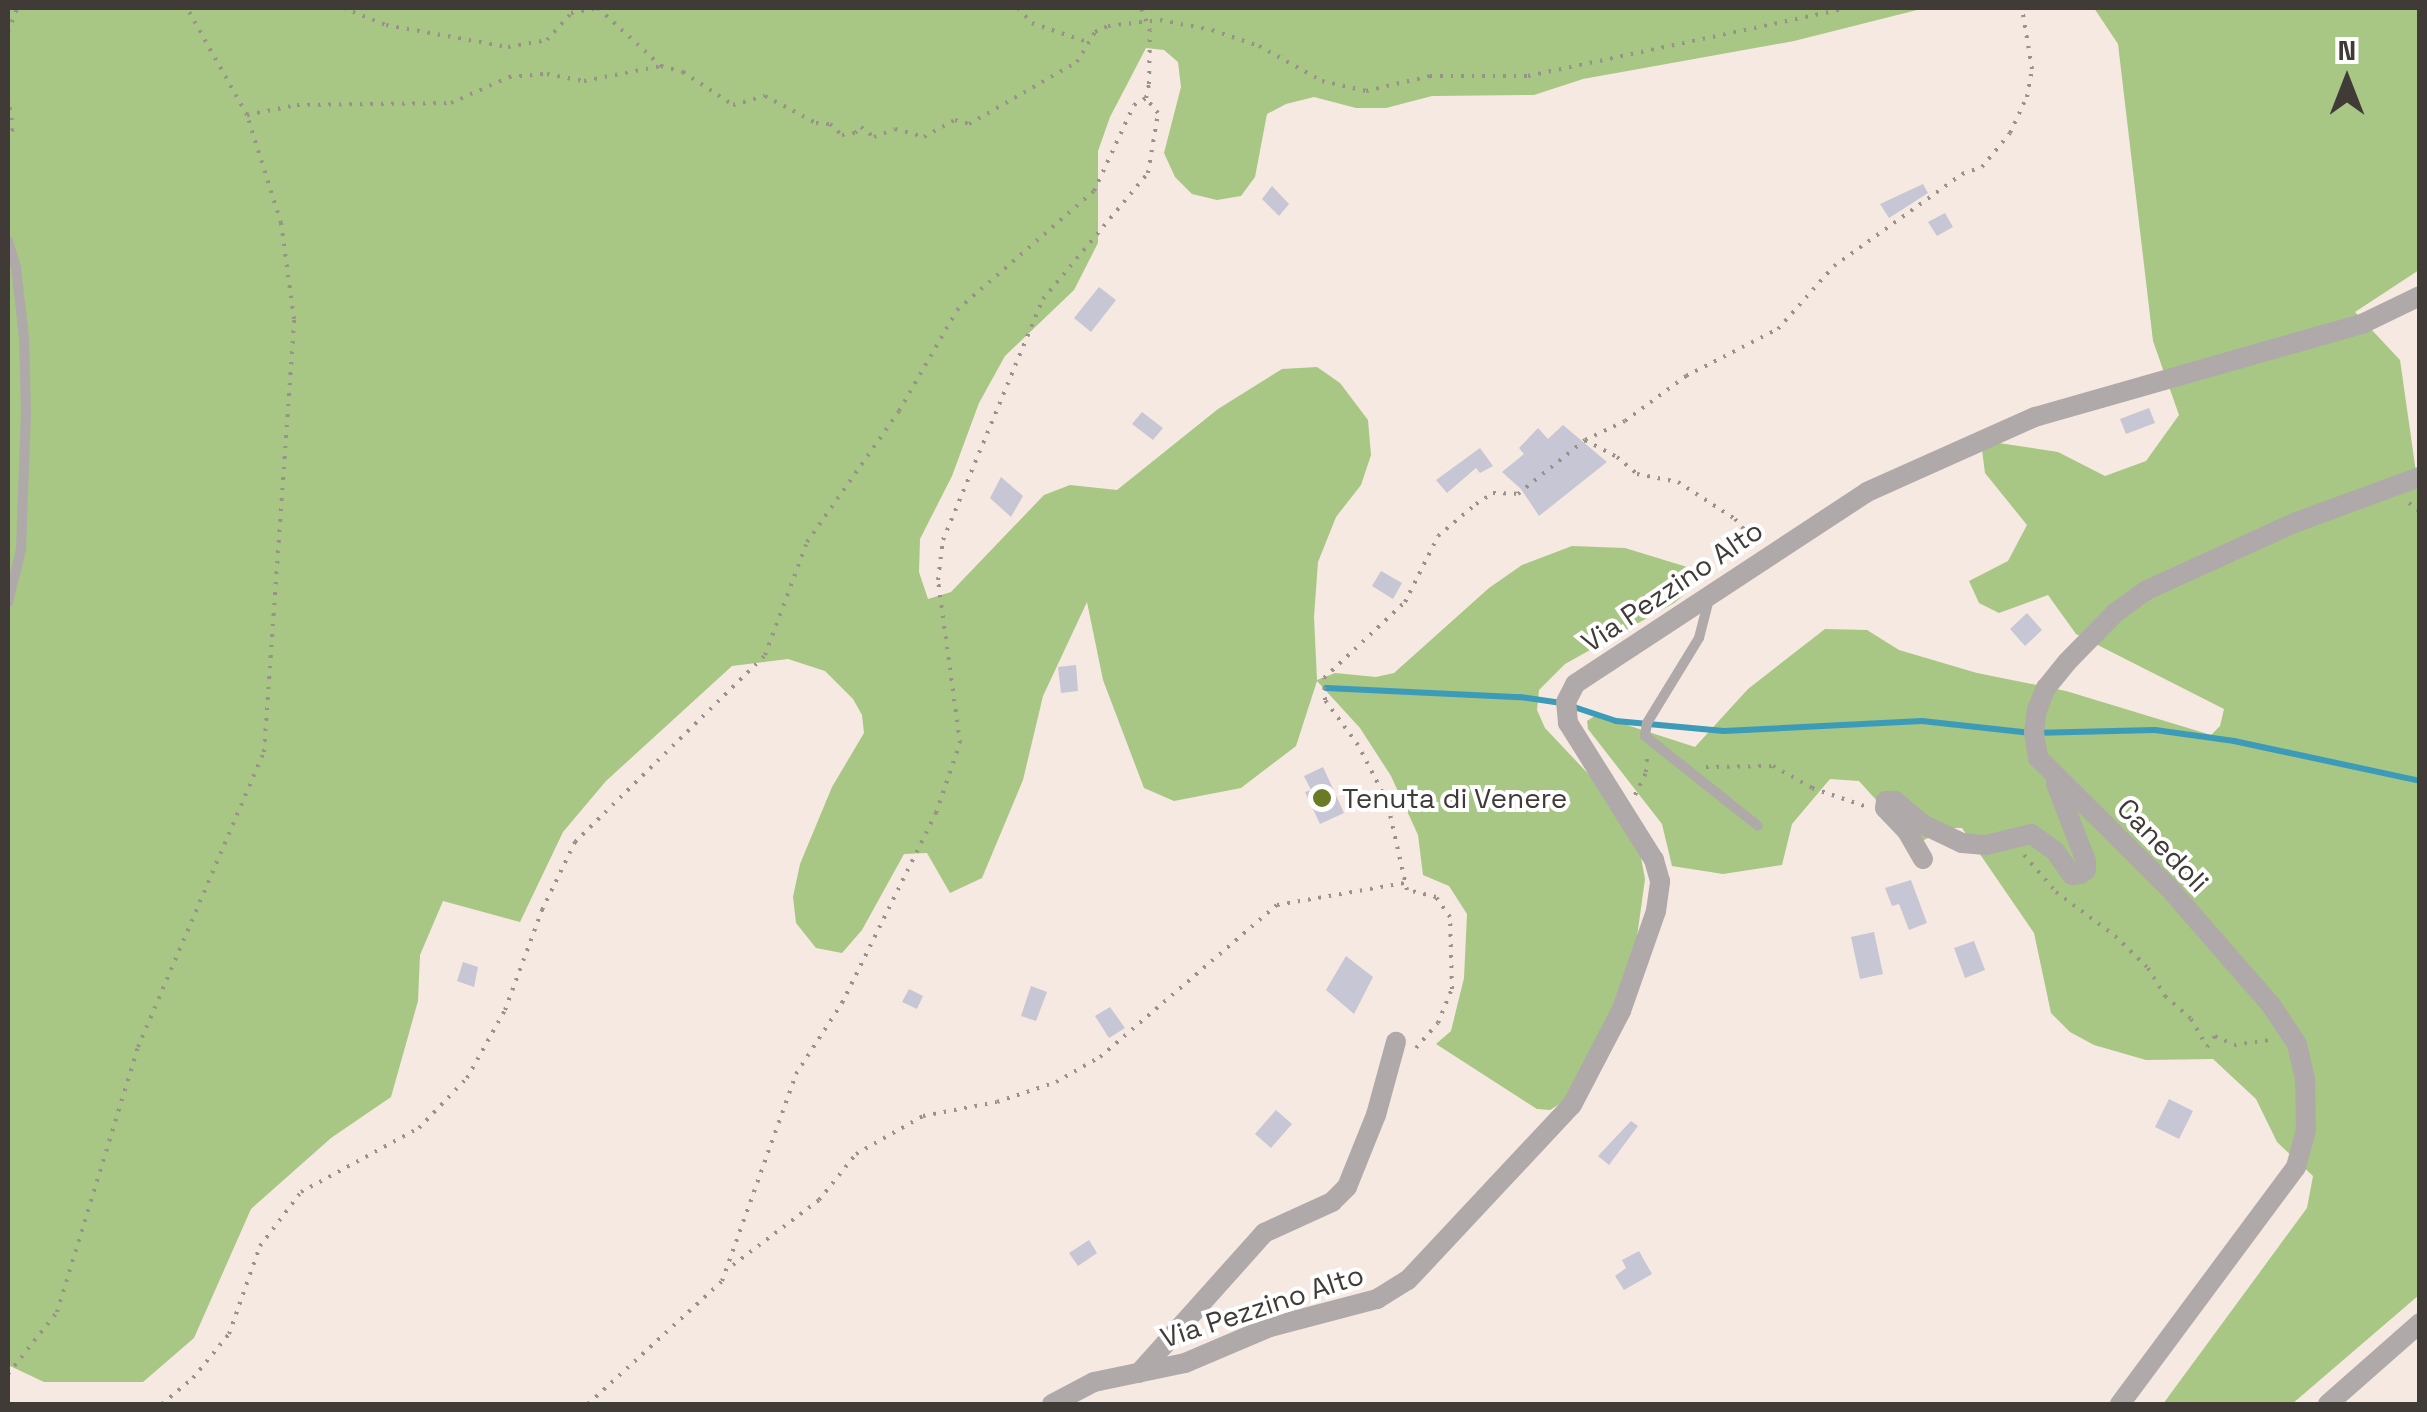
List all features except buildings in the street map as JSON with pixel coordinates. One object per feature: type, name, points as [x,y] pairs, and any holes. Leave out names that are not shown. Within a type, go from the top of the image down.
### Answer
[{"type":"street","name":"Via Pezzino Alto","points":[[1052,1404],[1094,1382],[1185,1363],[1270,1327],[1377,1299],[1408,1280],[1572,1105],[1621,1011],[1656,911],[1660,881],[1654,860],[1568,723],[1566,702],[1575,684],[1868,492],[2035,417],[2364,323],[2420,296]]},
{"type":"street","name":"Canedoli","points":[[2120,1404],[2296,1167],[2307,1112],[2305,1079],[2293,1037],[2168,887],[2054,778],[2035,748],[2037,710],[2046,688],[2067,662],[2115,613],[2144,591],[2294,523],[2420,477]]},
{"type":"street","points":[[1924,859],[1906,830],[1885,808],[1886,801],[1895,801],[1910,817],[1962,843],[1986,845],[2031,834],[2055,851],[2072,875],[2080,874],[2086,870],[2086,861],[2054,778]]},
{"type":"street","points":[[1139,1372],[1256,1241],[1332,1202],[1346,1186],[1388,1076],[1396,1042]]},
{"type":"street","points":[[2328,1404],[2420,1323]]},
{"type":"lane","points":[[8,241],[16,268],[24,337],[26,412],[21,550],[8,602]]},
{"type":"lane","points":[[1710,593],[1698,638],[1647,723],[1648,742],[1691,769],[1758,826]]},
{"type":"path","points":[[8,32],[17,8]]},
{"type":"path","points":[[8,1374],[56,1312],[138,1047],[264,752],[294,319],[281,223],[247,115],[187,8]]},
{"type":"path","points":[[344,8],[386,25],[508,47],[547,40],[571,13],[598,8],[662,66],[683,72],[733,104],[765,96],[816,123],[830,124],[842,135],[856,134],[861,128],[874,137],[895,129],[924,137],[955,120],[968,124],[1077,62],[1095,32],[1108,26],[1147,22],[1212,30],[1259,46],[1322,81],[1366,90],[1430,76],[1528,76],[1848,8]]},
{"type":"path","points":[[1018,8],[1032,23],[1090,44]]},
{"type":"path","points":[[1141,8],[1153,65],[1146,98]]},
{"type":"path","points":[[1388,1076],[1438,1023],[1452,989],[1452,934],[1445,905],[1436,897],[1412,892],[1405,883],[1386,801],[1358,746],[1330,710],[1322,683],[1405,602],[1438,536],[1493,493],[1518,494],[1539,482],[1585,440],[1625,421],[1686,376],[1778,329],[1834,266],[1962,174],[1982,167],[2010,133],[2027,97],[2032,69],[2022,8]]},
{"type":"path","points":[[247,115],[297,106],[451,103],[508,78],[547,74],[584,81],[662,66]]},
{"type":"path","points":[[8,97],[13,129],[8,136]]},
{"type":"path","points":[[731,1266],[796,1074],[842,1002],[936,812],[960,744],[938,580],[943,540],[1044,299],[1148,173],[1158,113],[1146,98]]},
{"type":"path","points":[[162,1404],[193,1378],[228,1334],[260,1246],[301,1192],[420,1128],[468,1078],[505,1010],[542,910],[575,842],[766,655],[807,542],[898,412],[956,310],[1094,191],[1134,104],[1146,98]]},
{"type":"path","points":[[1585,440],[1617,457],[1636,474],[1678,482],[1735,519],[1768,554]]},
{"type":"path","points":[[1625,814],[1646,772],[1648,742]]},
{"type":"path","points":[[1691,769],[1724,764],[1773,766],[1812,788],[1872,810]]},
{"type":"path","points":[[2018,851],[2056,892],[2115,936],[2148,968],[2165,996],[2191,1019],[2207,1048],[2215,1036],[2234,1045],[2270,1039],[2287,1044],[2293,1037]]},
{"type":"path","points":[[588,1404],[688,1314],[731,1266],[819,1200],[856,1154],[923,1116],[996,1102],[1056,1082],[1100,1057],[1277,905],[1405,883]]},
{"type":"green space","points":[[8,8],[1925,8],[1794,41],[1583,79],[1534,95],[1432,96],[1386,108],[1356,108],[1314,97],[1286,104],[1267,114],[1255,177],[1241,196],[1217,200],[1192,194],[1175,177],[1164,153],[1181,87],[1178,62],[1164,50],[1146,48],[1110,117],[1098,151],[1098,243],[1074,290],[1005,356],[979,403],[952,476],[920,539],[919,572],[928,599],[951,592],[1044,495],[1070,485],[1117,490],[1218,409],[1282,369],[1317,367],[1340,383],[1368,420],[1371,455],[1361,485],[1336,517],[1318,562],[1314,617],[1317,680],[1335,673],[1376,677],[1394,673],[1489,588],[1522,565],[1572,546],[1625,548],[1710,574],[1674,603],[1565,664],[1539,690],[1537,710],[1545,728],[1595,781],[1640,852],[1645,879],[1637,937],[1595,1055],[1566,1100],[1550,1110],[1537,1109],[1436,1044],[1451,1031],[1464,978],[1467,914],[1449,886],[1423,875],[1418,835],[1391,776],[1360,728],[1317,681],[1296,746],[1241,788],[1174,801],[1144,788],[1103,680],[1087,602],[1043,696],[1023,780],[982,878],[950,893],[927,853],[904,854],[862,930],[842,953],[816,948],[796,923],[793,897],[800,864],[832,787],[864,733],[862,715],[853,699],[825,671],[788,659],[732,666],[606,781],[563,832],[520,922],[443,901],[420,955],[418,1001],[391,1097],[331,1138],[251,1209],[194,1338],[143,1382],[44,1382],[8,1365]]},
{"type":"green space","points":[[2094,8],[2419,8],[2419,270],[2355,312],[2400,360],[2419,493],[2419,1295],[2292,1404],[2163,1404],[2307,1208],[2313,1176],[2277,1142],[2256,1099],[2213,1059],[2146,1060],[2094,1045],[2070,1032],[2051,1013],[2034,933],[1962,828],[1948,828],[1916,844],[1859,781],[1830,779],[1792,824],[1782,865],[1723,874],[1672,866],[1662,824],[1588,729],[1587,721],[1596,715],[1695,747],[1748,689],[1825,629],[1867,630],[1899,650],[1977,673],[2066,691],[2211,735],[2220,726],[2224,709],[2076,634],[2048,595],[1999,613],[1979,603],[1969,581],[2008,561],[2027,525],[1985,473],[1982,450],[1992,442],[2058,452],[2105,476],[2146,461],[2179,415],[2153,341],[2118,44]]},
{"type":"waterway","points":[[1326,688],[1520,697],[1562,703],[1616,721],[1724,731],[1922,721],[2031,733],[2155,730],[2234,741],[2420,781]]},
{"type":"place","name":"Tenuta di Venere","points":[[1322,798]]}]
